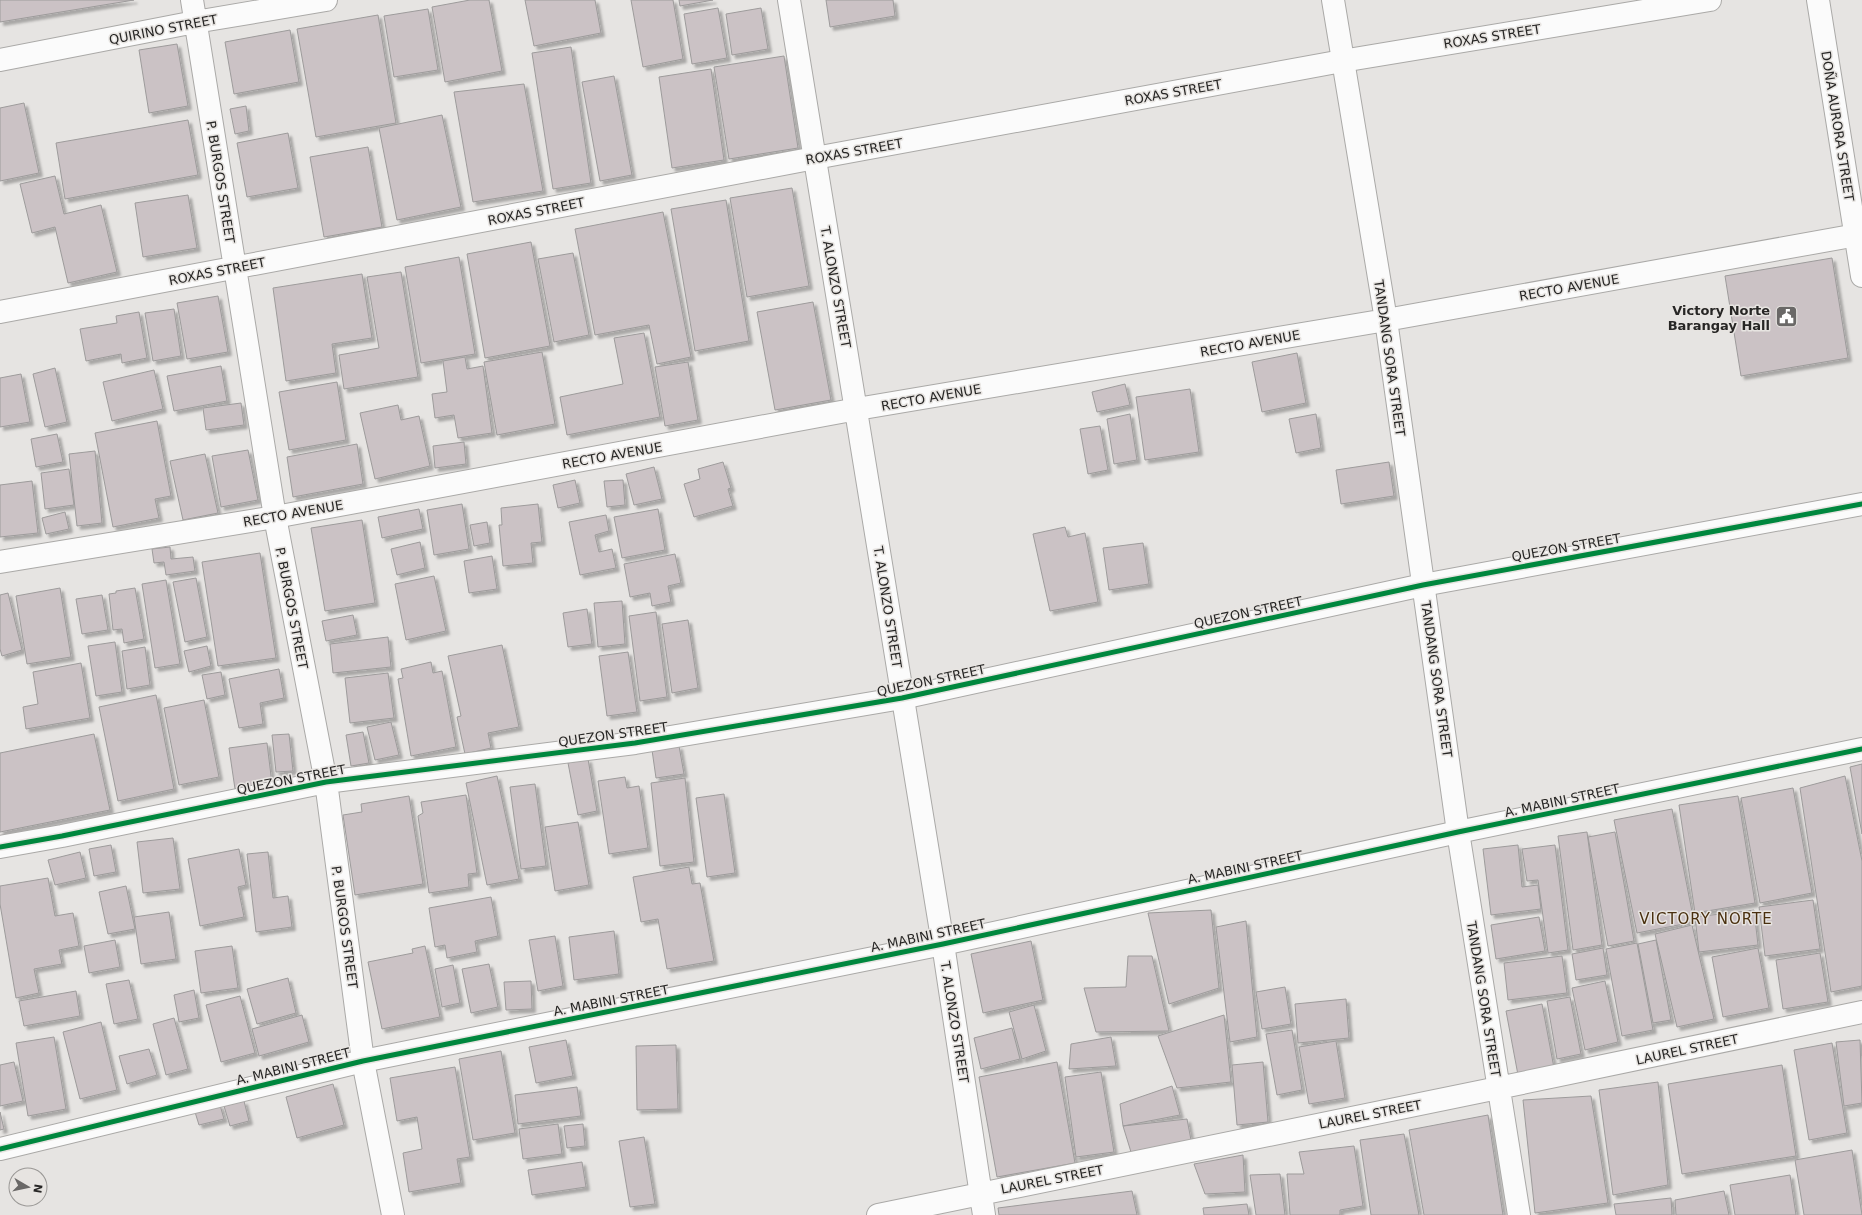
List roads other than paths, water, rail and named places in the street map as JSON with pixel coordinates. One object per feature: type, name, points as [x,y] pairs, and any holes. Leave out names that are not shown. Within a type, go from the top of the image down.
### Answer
[{"type":"street","name":"P. BURGOS STREET","points":[[192,0],[275,517],[326,782],[363,1060],[393,1215]]},
{"type":"street","name":"QUIRINO STREET","points":[[0,60],[195,22],[326,0]]},
{"type":"street","name":"T. ALONZO STREET","points":[[789,0],[857,409],[902,698],[943,944],[984,1215]]},
{"type":"street","name":"TANDANG SORA STREET","points":[[1333,0],[1386,320],[1458,832],[1519,1215]]},
{"type":"street","name":"ROXAS STREET","points":[[0,312],[815,158],[1342,61],[1710,0]]},
{"type":"street","name":"DOÑA AURORA STREET","points":[[1818,0],[1858,234],[1862,276]]},
{"type":"street","name":"RECTO AVENUE","points":[[0,562],[275,517],[857,409],[1386,320],[1858,234]]},
{"type":"street","name":"QUEZON STREET","points":[[0,847],[62,836],[326,782],[635,743],[902,698],[1424,585],[1862,504]]},
{"type":"street","name":"A. MABINI STREET","points":[[0,1149],[363,1060],[943,944],[1458,832],[1862,749]]},
{"type":"street","name":"LAUREL STREET","points":[[878,1215],[1862,1012]]},
{"type":"place","name":"Victory Norte Barangay Hall","points":[[1786,317]]},
{"type":"district","name":"VICTORY NORTE","points":[[1706,919]]}]
